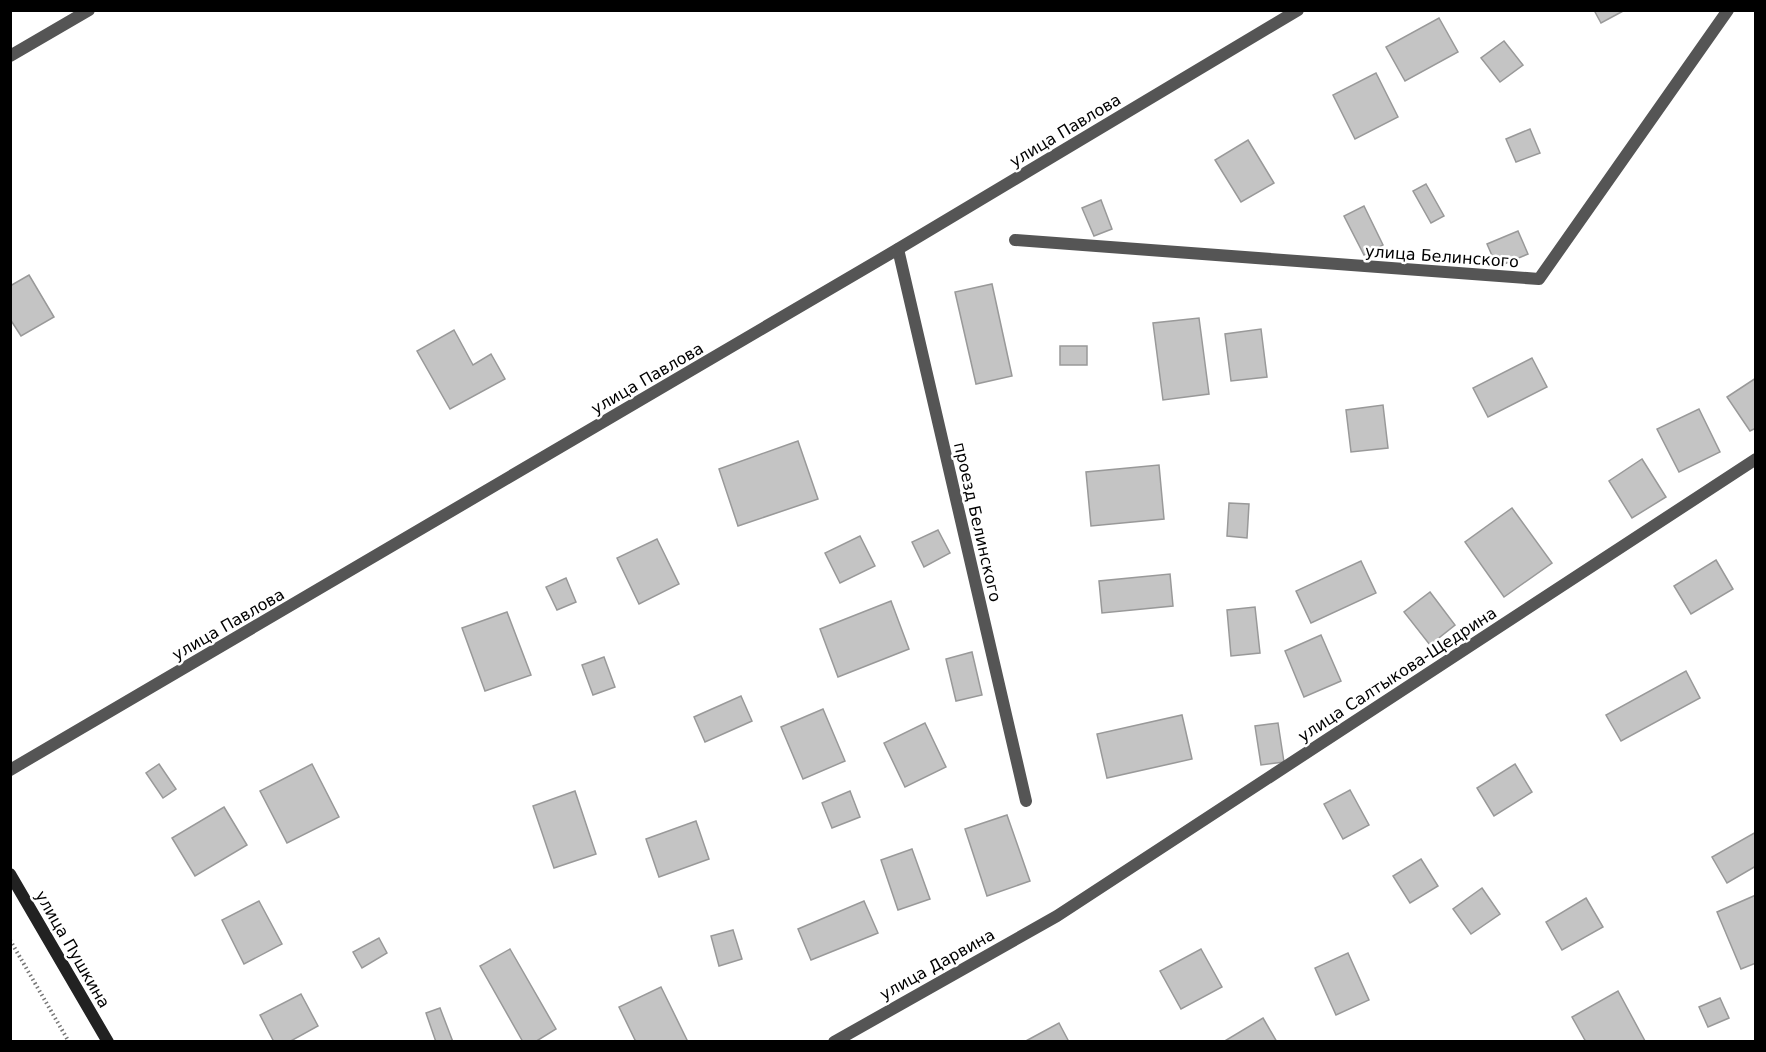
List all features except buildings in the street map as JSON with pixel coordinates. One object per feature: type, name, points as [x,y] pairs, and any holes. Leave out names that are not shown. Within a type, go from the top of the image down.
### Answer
[{"type":"main road","name":"улица Пушкина","points":[[10,874],[108,1041]]},
{"type":"street","points":[[10,56],[89,10]]},
{"type":"street","name":"улица Павлова","points":[[10,770],[898,249],[1298,10]]},
{"type":"street","name":"улица Белинского","points":[[1015,240],[1539,279],[1728,10]]},
{"type":"street","name":"проезд Белинского","points":[[898,249],[1026,801]]},
{"type":"street","name":"улица Салтыкова-Щедрина","points":[[1057,916],[1755,459]]},
{"type":"street","name":"улица Дарвина","points":[[834,1041],[1057,916]]},
{"type":"path","points":[[10,940],[69,1041]]}]
